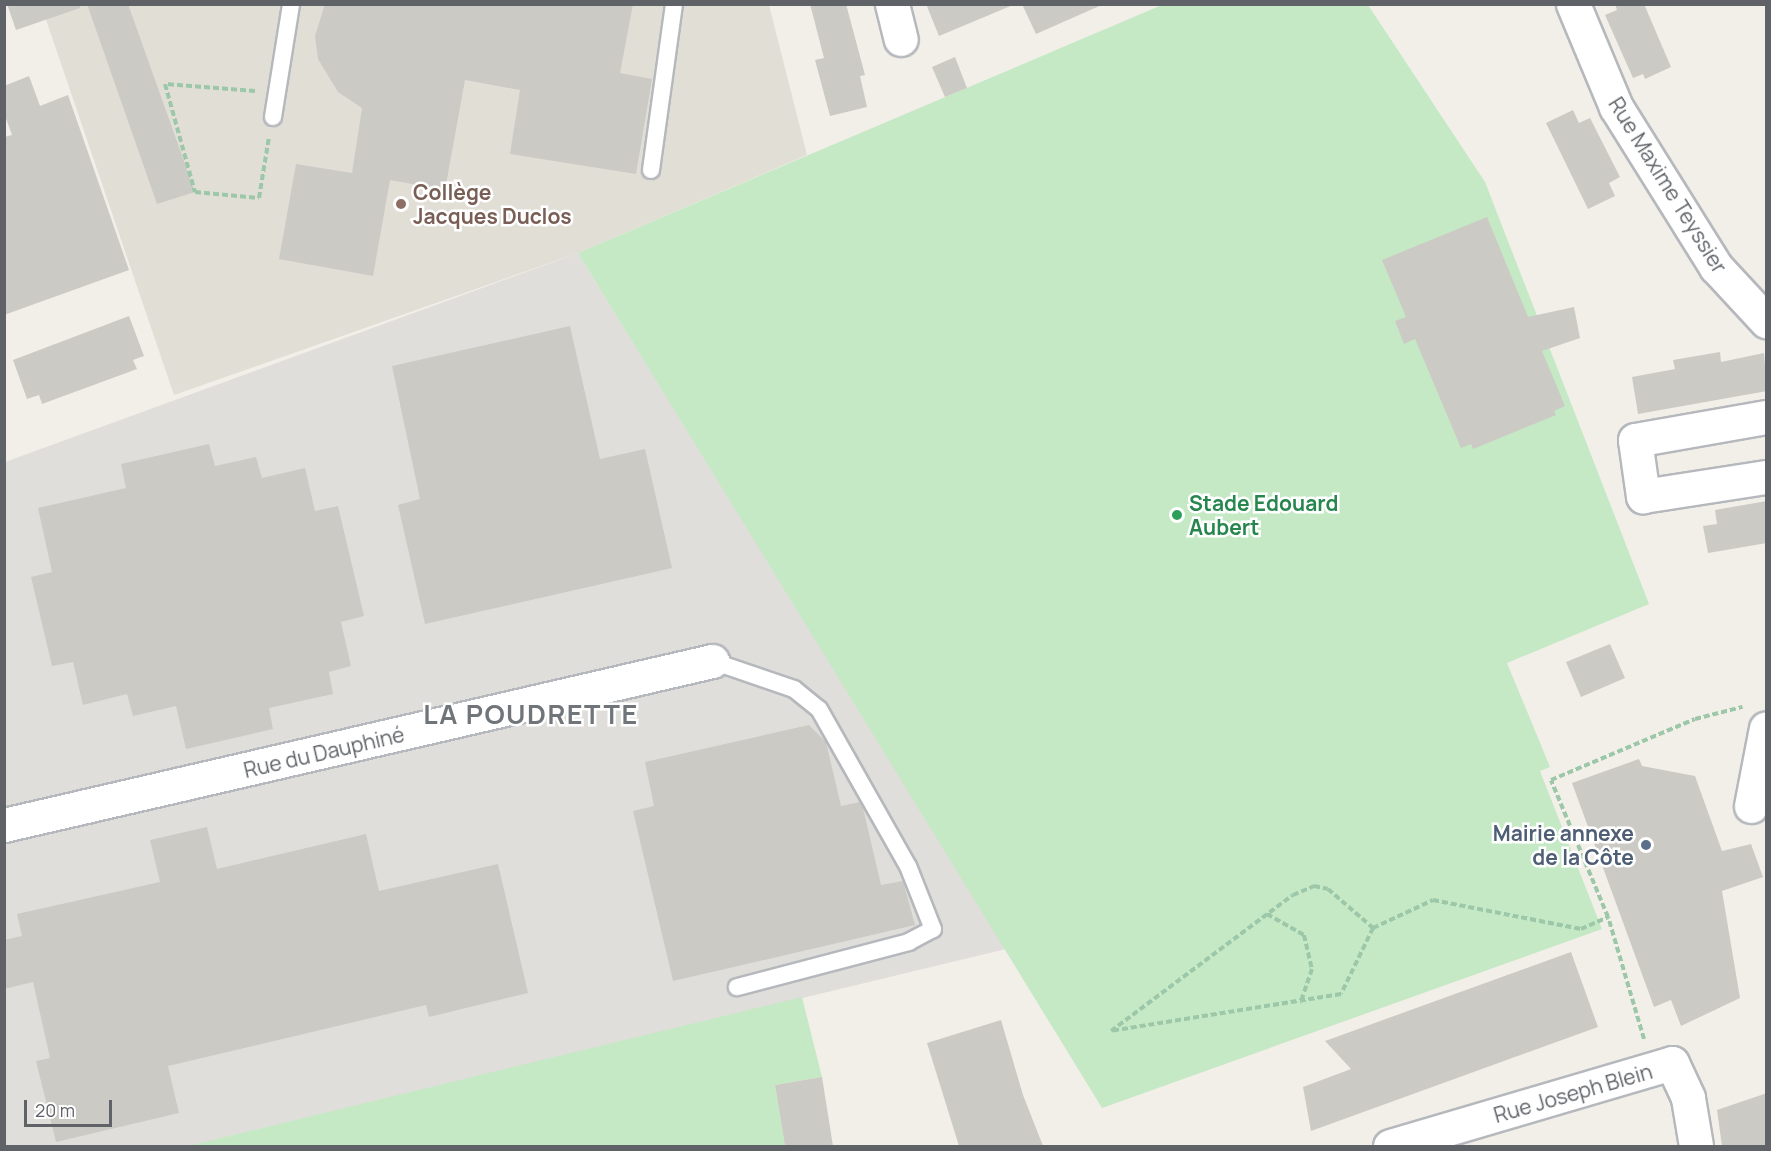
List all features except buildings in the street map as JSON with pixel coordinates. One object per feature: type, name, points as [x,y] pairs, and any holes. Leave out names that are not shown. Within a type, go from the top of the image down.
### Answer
[{"type":"street","points":[[892,4],[901,39]]},
{"type":"street","name":"Rue Maxime Teyssier","points":[[1573,4],[1616,107],[1716,267],[1767,321]]},
{"type":"street","points":[[1767,417],[1635,440],[1643,496],[1767,477]]},
{"type":"street","name":"Rue du Dauphiné","points":[[4,825],[712,661]]},
{"type":"street","points":[[1751,806],[1756,717]]},
{"type":"street","name":"Rue Joseph Blein","points":[[1390,1146],[1672,1063],[1688,1098],[1696,1146]]},
{"type":"lane","points":[[273,117],[291,4]]},
{"type":"lane","points":[[651,170],[674,4]]},
{"type":"lane","points":[[712,661],[794,689],[819,709],[908,866],[933,929],[909,942],[737,987]]},
{"type":"path","points":[[273,117],[259,198],[195,192],[165,84],[276,93]]},
{"type":"path","points":[[1653,1069],[1608,917],[1551,780],[1695,720],[1756,717]]},
{"type":"path","points":[[1373,928],[1328,889],[1314,886],[1267,914],[1111,1031],[1300,1003],[1341,994],[1373,928],[1433,900],[1581,929],[1608,917]]},
{"type":"path","points":[[1267,914],[1304,935],[1312,969],[1300,1003]]},
{"type":"shaded area","name":"Collège Jacques Duclos","points":[[41,5],[769,5],[807,155],[578,253],[174,395]]},
{"type":"shaded area","points":[[578,253],[1006,949],[189,1146],[5,1146],[5,462]]},
{"type":"green space","name":"Stade Edouard Aubert","points":[[1162,5],[1368,5],[1485,182],[1649,604],[1507,663],[1550,767],[1540,771],[1602,929],[1102,1108],[578,253]]},
{"type":"green space","points":[[802,997],[822,1077],[775,1085],[785,1146],[188,1146]]},
{"type":"place","name":"Collège Jacques Duclos","points":[[401,204]]},
{"type":"place","name":"Stade Edouard Aubert","points":[[1177,515]]},
{"type":"place","name":"Mairie annexe de la Côte","points":[[1646,845]]},
{"type":"district","name":"LA POUDRETTE","points":[[531,714]]}]
